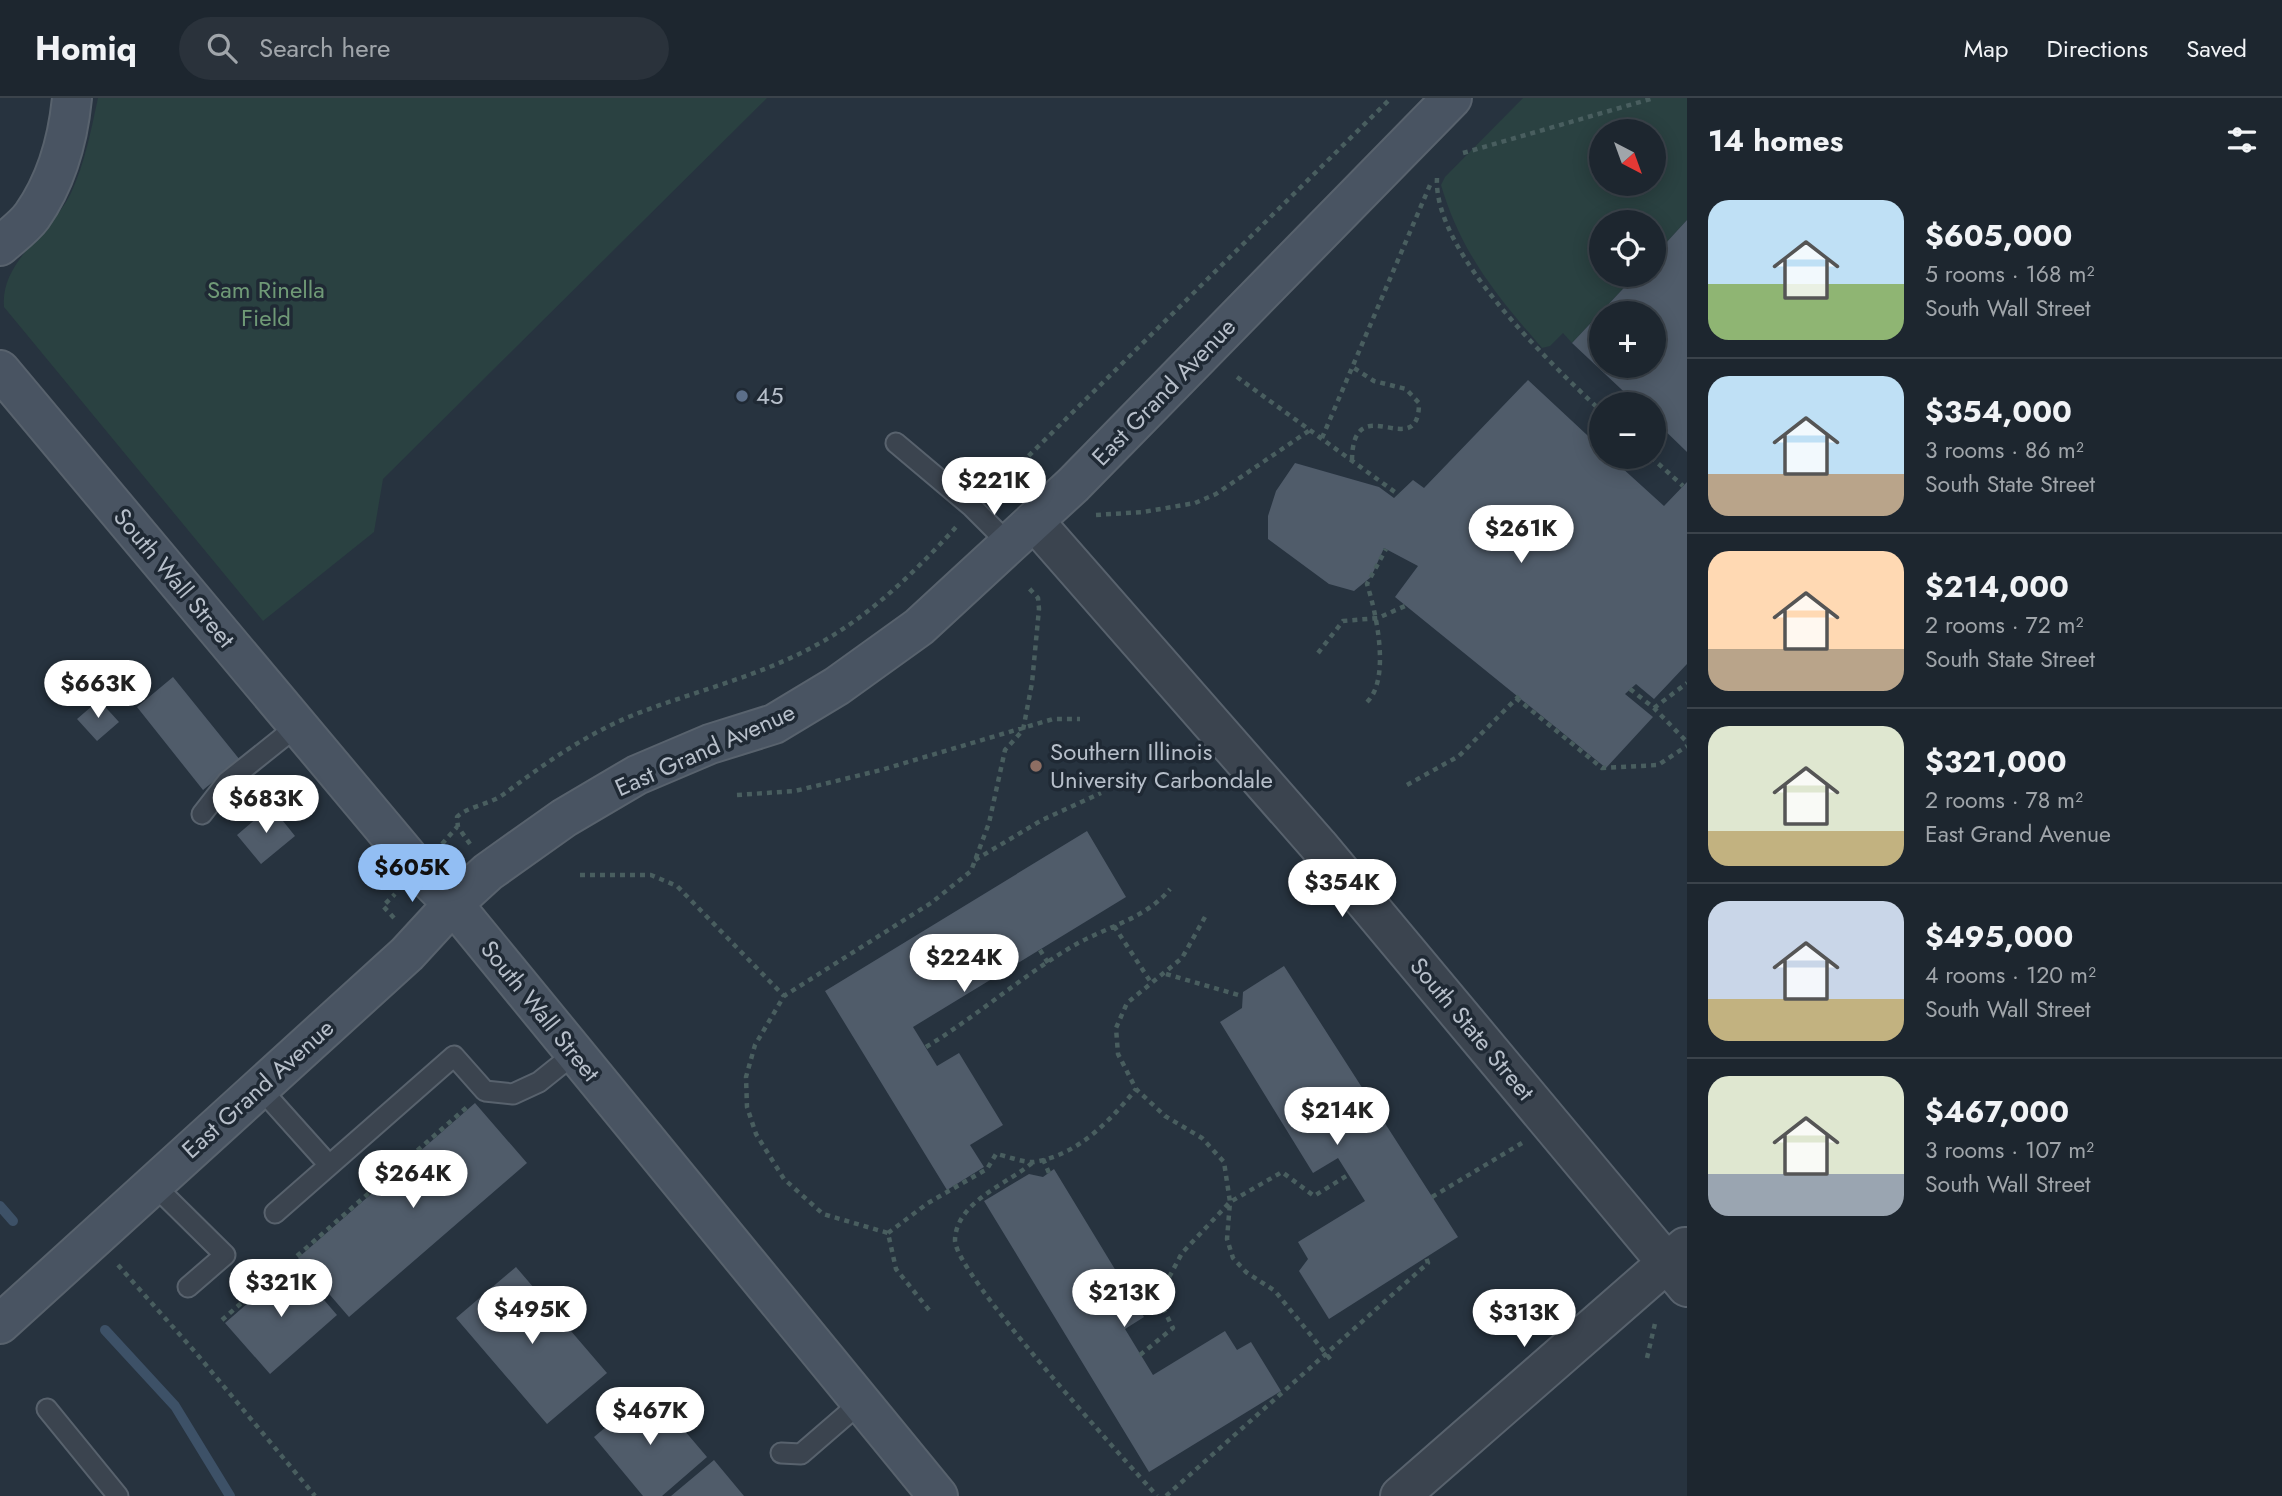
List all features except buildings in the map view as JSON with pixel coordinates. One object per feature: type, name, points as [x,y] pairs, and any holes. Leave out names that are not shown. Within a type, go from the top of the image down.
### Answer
[{"type":"main road","points":[[0,246],[31,217],[43,196],[60,160],[72,98]]},
{"type":"main road","name":"East Grand Avenue","points":[[0,1324],[407,954],[453,904],[488,872],[564,818],[637,775],[710,744],[774,724],[837,686],[919,627],[1021,533],[1452,98]]},
{"type":"main road","name":"South Wall Street","points":[[0,370],[418,869],[453,904],[937,1496]]},
{"type":"street","name":"South State Street","points":[[1021,533],[1327,856],[1553,1125],[1681,1265]]},
{"type":"street","points":[[1400,1496],[1681,1265]]},
{"type":"lane","points":[[896,443],[972,507],[1021,533]]},
{"type":"lane","points":[[202,814],[227,782],[297,726]]},
{"type":"lane","points":[[275,1213],[454,1056],[485,1091],[513,1094],[539,1083],[574,1054]]},
{"type":"lane","points":[[260,1088],[329,1166]]},
{"type":"lane","points":[[153,1184],[225,1255],[188,1287]]},
{"type":"lane","points":[[781,1454],[801,1454],[860,1403]]},
{"type":"lane","points":[[47,1409],[118,1496]]},
{"type":"path","points":[[1006,478],[1391,98]]},
{"type":"path","points":[[1463,153],[1654,98]]},
{"type":"path","points":[[1437,178],[1437,188],[1448,221],[1481,282],[1538,351],[1589,400]]},
{"type":"path","points":[[1321,438],[1354,368],[1430,185]]},
{"type":"path","points":[[1352,460],[1356,440],[1367,426],[1374,423],[1396,431],[1404,429],[1412,425],[1419,411],[1419,403],[1406,389],[1374,381],[1354,368]]},
{"type":"path","points":[[1237,377],[1399,495]]},
{"type":"path","points":[[1096,515],[1152,511],[1195,503],[1216,494],[1310,430]]},
{"type":"path","points":[[1664,469],[1683,486]]},
{"type":"path","points":[[457,827],[457,817],[463,811],[496,800],[554,758],[607,727],[683,697],[751,675],[820,643],[876,605],[951,533]]},
{"type":"path","points":[[1367,702],[1375,691],[1378,618],[1367,584],[1386,549]]},
{"type":"path","points":[[888,1233],[823,1214],[803,1199],[784,1179],[756,1134],[747,1107],[746,1077],[755,1045],[785,996],[931,903],[971,872],[989,823],[1005,751],[1023,730],[1032,683],[1039,609],[1038,598],[1027,586]]},
{"type":"path","points":[[1318,653],[1343,621],[1378,618],[1393,614],[1405,606]]},
{"type":"path","points":[[1654,708],[1687,683]]},
{"type":"path","points":[[1407,785],[1459,756],[1518,697],[1602,768],[1658,765],[1687,744],[1654,708],[1630,689]]},
{"type":"path","points":[[737,795],[794,791],[1023,730],[1053,719],[1080,719]]},
{"type":"path","points":[[975,860],[1042,820],[1101,793]]},
{"type":"path","points":[[580,875],[651,875],[677,886],[785,996]]},
{"type":"path","points":[[926,1047],[969,1021],[1073,945],[1154,904],[1170,889]]},
{"type":"path","points":[[1205,917],[1182,958],[1166,974],[1127,1003],[1116,1028],[1118,1054],[1136,1089],[1166,1116],[1202,1138],[1224,1162],[1230,1202],[1227,1239],[1233,1258],[1246,1272],[1275,1291],[1331,1360]]},
{"type":"path","points":[[1114,926],[1153,984]]},
{"type":"path","points":[[1040,950],[1048,963]]},
{"type":"path","points":[[1166,974],[1242,996]]},
{"type":"path","points":[[1136,1089],[1106,1126],[1065,1151],[1031,1163],[968,1209],[959,1224],[954,1241],[968,1274],[1157,1496]]},
{"type":"path","points":[[298,1256],[473,1102]]},
{"type":"path","points":[[1432,1197],[1553,1125]]},
{"type":"path","points":[[888,1233],[928,1203],[987,1169],[996,1154],[1031,1163]]},
{"type":"path","points":[[1044,1159],[1049,1173]]},
{"type":"path","points":[[1140,1355],[1173,1328],[1158,1298],[1182,1253],[1230,1202],[1282,1172],[1314,1196],[1348,1175]]},
{"type":"path","points":[[888,1233],[896,1269],[929,1310]]},
{"type":"path","points":[[1166,1496],[1428,1262],[1426,1257]]},
{"type":"path","points":[[222,1320],[288,1262]]},
{"type":"path","points":[[121,1269],[196,1353],[315,1496]]},
{"type":"green space","name":"Sam Rinella Field","points":[[98,98],[767,98],[383,479],[374,532],[263,621],[4,307],[5,290],[18,261],[63,207],[76,182]]},
{"type":"green space","points":[[1523,98],[1687,98],[1687,220],[1666,243],[1666,210],[1589,210],[1589,287],[1625,287],[1612,301],[1589,301],[1589,325],[1572,343],[1563,333],[1550,346],[1542,348],[1510,310],[1470,252],[1449,209],[1441,185],[1445,177]]},
{"type":"waterway","points":[[0,1206],[13,1221]]},
{"type":"waterway","points":[[105,1330],[175,1406],[230,1496]]},
{"type":"place","name":"45","points":[[742,396]]},
{"type":"place","name":"Southern Illinois University Carbondale","points":[[1036,766]]}]
